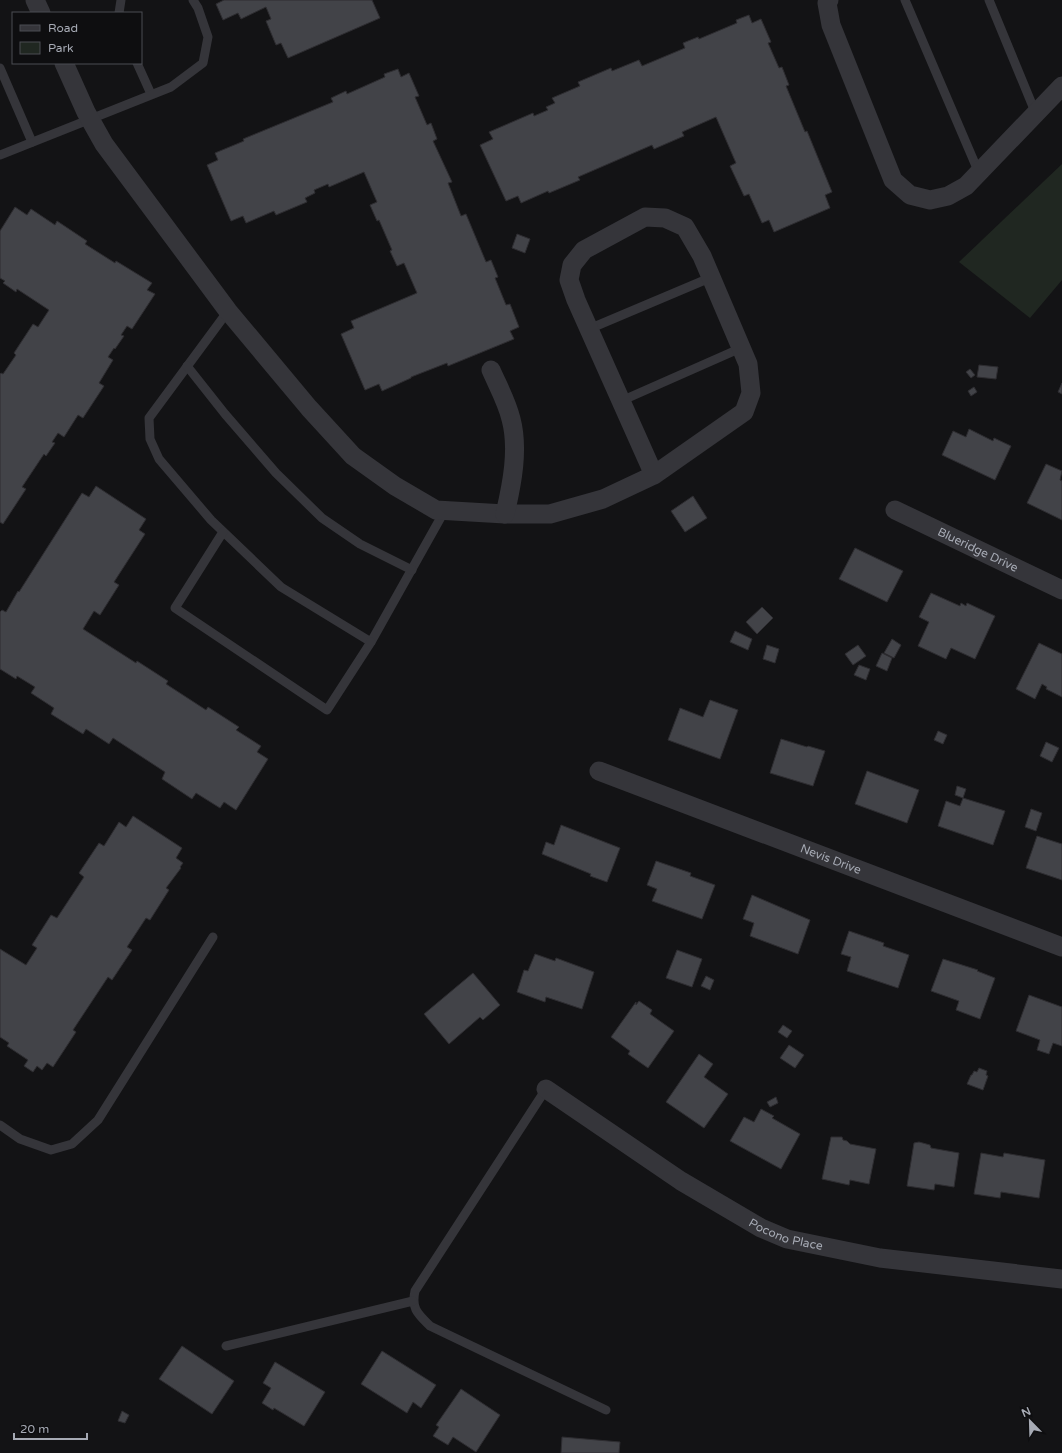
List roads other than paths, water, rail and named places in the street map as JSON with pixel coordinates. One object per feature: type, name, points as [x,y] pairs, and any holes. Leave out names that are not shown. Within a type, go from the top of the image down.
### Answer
[{"type":"street","points":[[35,0],[41,12]]},
{"type":"street","points":[[829,0],[827,2],[831,25],[893,180],[910,195],[930,200],[948,196],[966,186],[1062,86]]},
{"type":"street","points":[[64,64],[89,118],[104,144],[228,311],[309,408],[353,456],[395,486],[436,510],[505,514],[550,514],[603,499],[654,475],[744,412],[750,393],[748,364],[712,277],[685,227],[665,218],[645,217],[584,250],[572,265],[569,280],[576,300],[654,475]]},
{"type":"street","points":[[491,370],[511,419],[515,449],[510,490],[505,514]]},
{"type":"street","name":"Blueridge Drive","points":[[895,510],[1062,590]]},
{"type":"street","name":"Nevis Drive","points":[[599,771],[1062,947]]},
{"type":"street","name":"Pocono Place","points":[[546,1089],[681,1181],[761,1228],[787,1239],[880,1258],[1062,1279]]},
{"type":"lane","points":[[119,12],[121,0]]},
{"type":"lane","points":[[0,155],[89,118],[171,87],[203,63],[208,38],[198,8],[193,0]]},
{"type":"lane","points":[[905,0],[979,172]]},
{"type":"lane","points":[[989,0],[1036,114]]},
{"type":"lane","points":[[137,64],[151,94]]},
{"type":"lane","points":[[0,68],[32,142]]},
{"type":"lane","points":[[589,329],[712,277]]},
{"type":"lane","points":[[228,311],[149,418],[150,439],[159,458],[211,520],[282,587],[371,642]]},
{"type":"lane","points":[[621,401],[741,348]]},
{"type":"lane","points":[[187,366],[225,414],[276,473],[322,518],[360,544],[412,570]]},
{"type":"lane","points":[[223,532],[175,608],[327,710],[371,642],[445,510]]},
{"type":"lane","points":[[0,1125],[20,1139],[51,1150],[72,1144],[98,1120],[213,937]]},
{"type":"lane","points":[[546,1089],[415,1291],[413,1300],[416,1312],[430,1326],[606,1410]]},
{"type":"lane","points":[[226,1346],[413,1300]]}]
